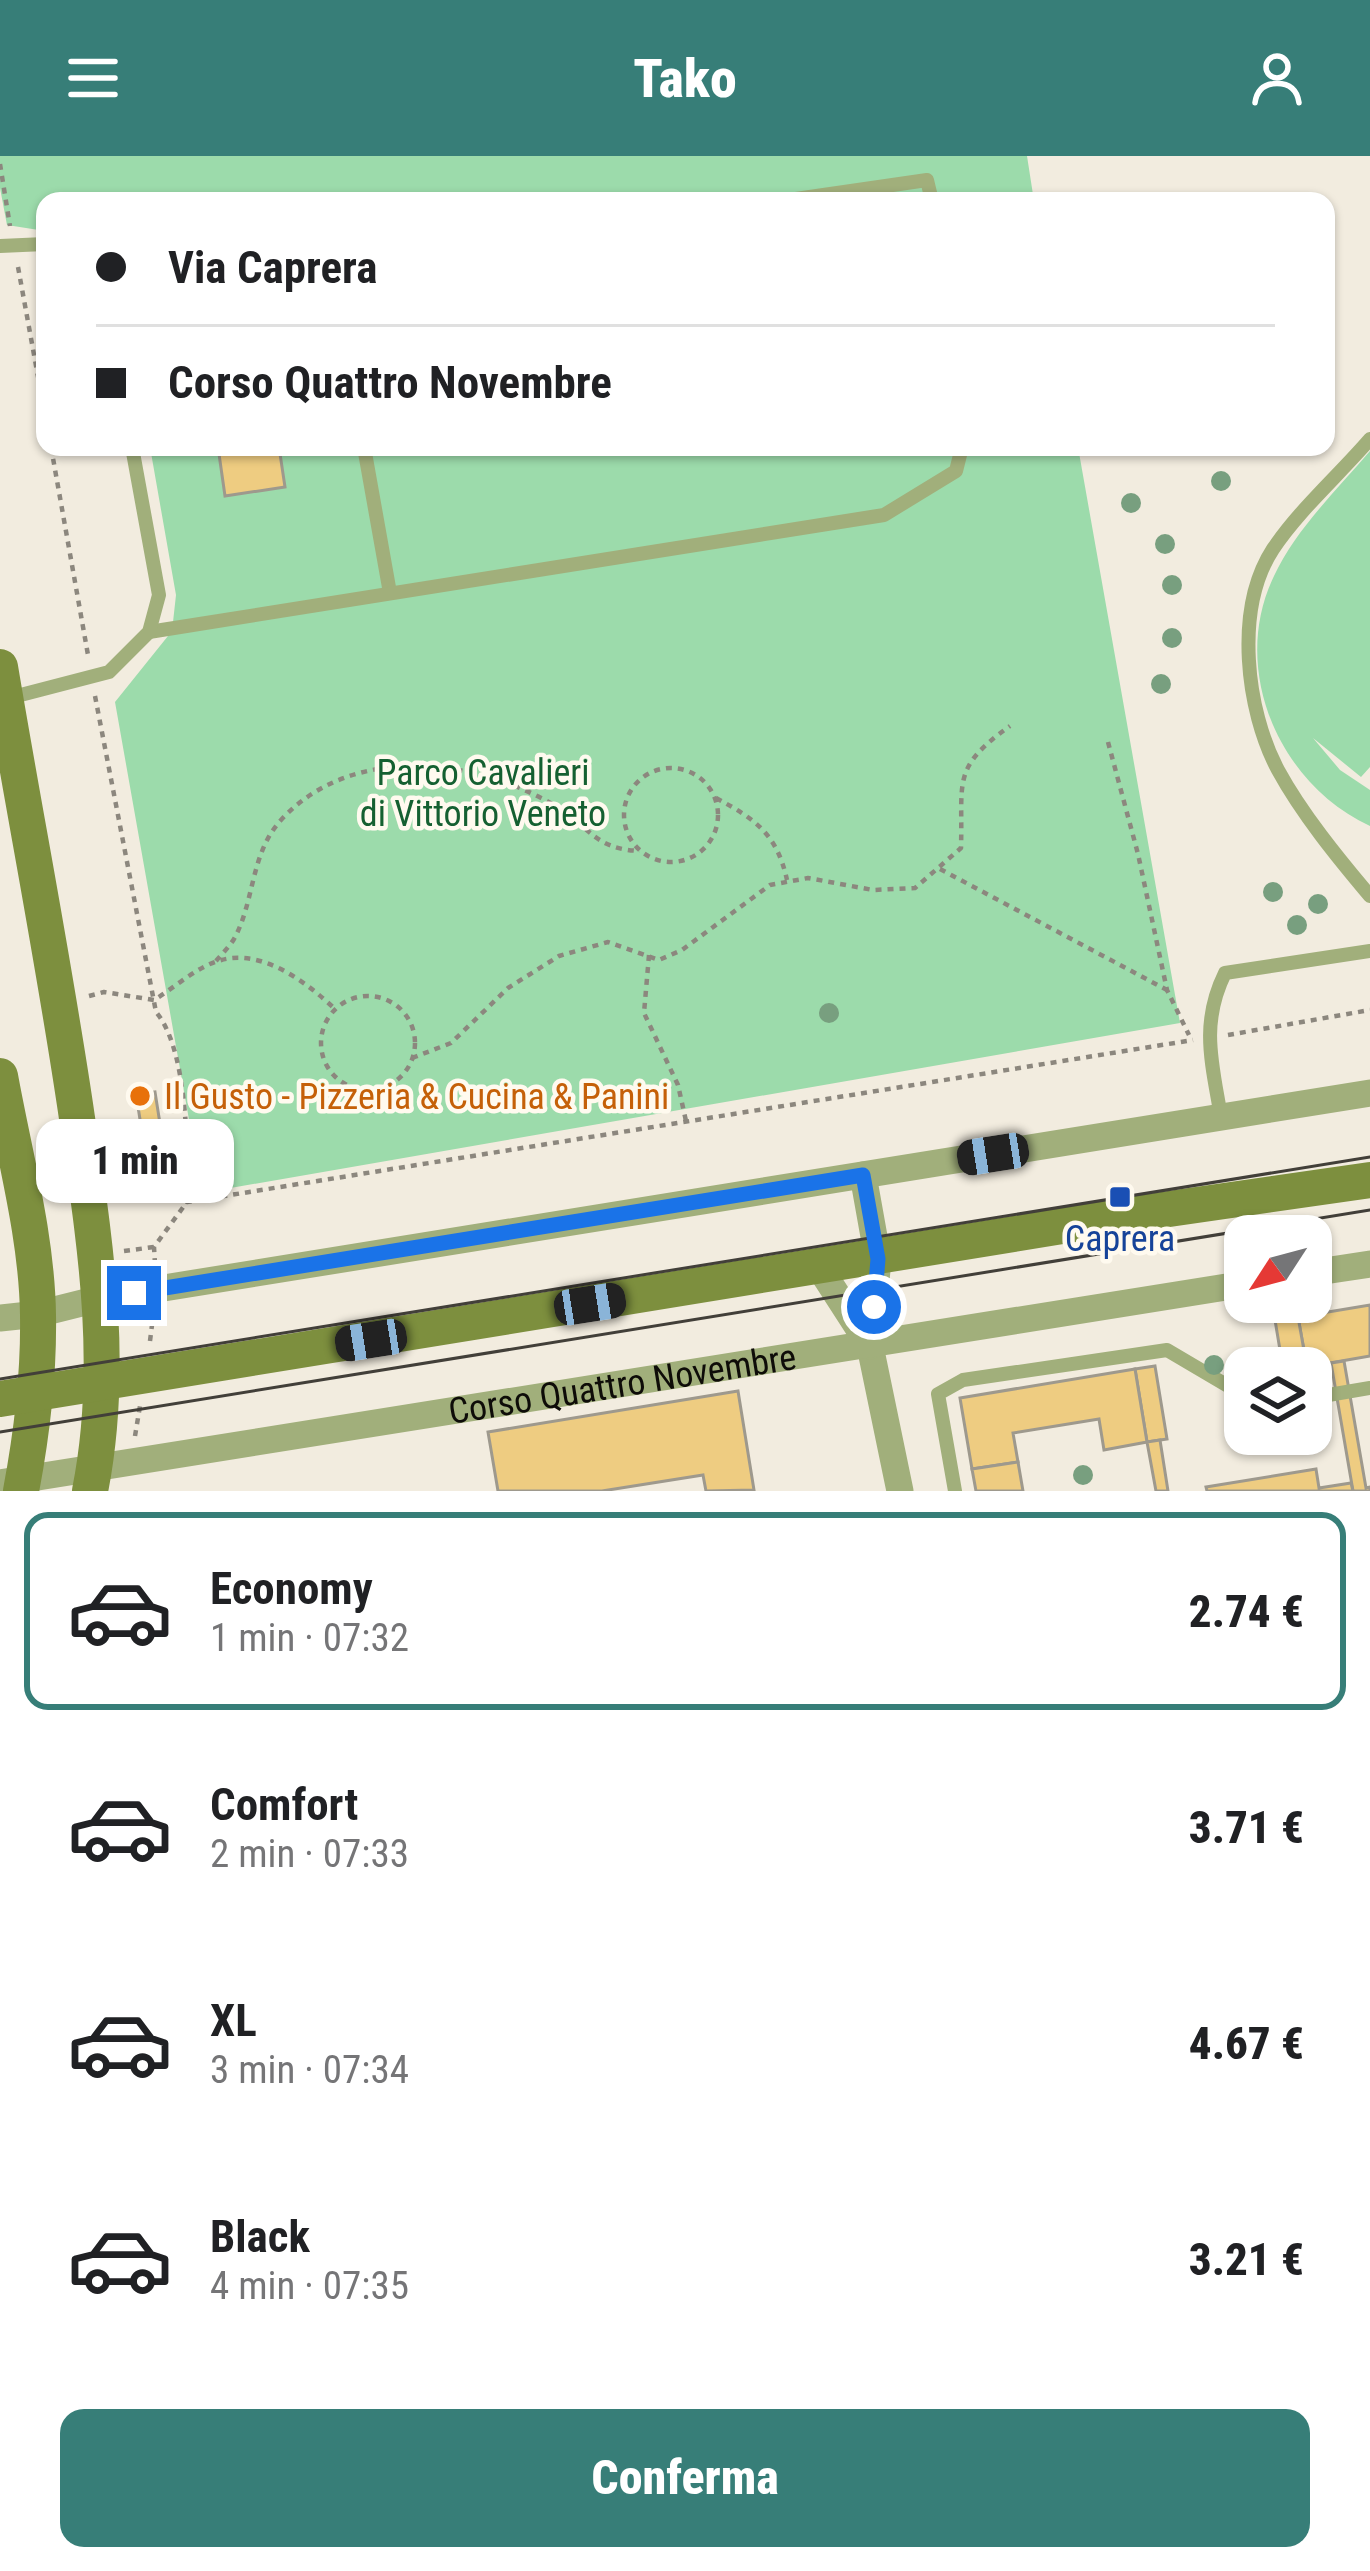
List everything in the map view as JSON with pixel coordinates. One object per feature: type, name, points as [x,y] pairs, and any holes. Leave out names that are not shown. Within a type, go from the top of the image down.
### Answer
[{"type":"main road","points":[[3,683],[61,1004],[102,1298],[102,1381],[93,1478]]},
{"type":"main road","points":[[0,1076],[34,1262],[38,1314],[17,1396],[15,1484]]},
{"type":"main road","points":[[17,1396],[1370,1180]]},
{"type":"street","points":[[0,1318],[1370,1093]]},
{"type":"street","points":[[863,1175],[878,1259],[870,1346],[900,1491]]},
{"type":"street","points":[[1332,1270],[1370,1264]]},
{"type":"street","points":[[819,1267],[870,1346]]},
{"type":"street","name":"Corso Quattro Novembre","points":[[15,1484],[93,1478],[1224,1287]]},
{"type":"lane","points":[[844,192],[927,180],[930,192]]},
{"type":"lane","points":[[1370,439],[1272,550],[1254,596],[1249,652],[1261,726],[1278,770],[1370,896]]},
{"type":"lane","points":[[3,683],[109,672],[149,632],[159,595],[134,456]]},
{"type":"lane","points":[[366,456],[390,593]]},
{"type":"lane","points":[[149,632],[884,515],[956,471],[960,456]]},
{"type":"lane","points":[[1221,1117],[1199,1039],[1225,973],[1370,951]]},
{"type":"lane","points":[[955,1491],[938,1394],[963,1380],[1167,1350],[1224,1384]]},
{"type":"lane","points":[[1332,1394],[1370,1388]]},
{"type":"path","points":[[0,164],[7,245],[36,375]]},
{"type":"path","points":[[53,456],[156,1012],[169,1028],[188,1133],[187,1202],[154,1247]]},
{"type":"path","points":[[412,1058],[412,1028],[393,1004],[363,996],[335,1009],[321,1035],[322,1051],[336,1077],[364,1089],[379,1088],[393,1082],[412,1058],[451,1043],[508,988],[559,956],[608,942],[659,960],[682,950],[770,885],[788,881],[808,878],[873,890],[915,888],[961,848],[963,769],[984,744],[1010,725]]},
{"type":"path","points":[[1108,742],[1168,990],[1199,1039]]},
{"type":"path","points":[[61,1004],[104,992],[154,1000],[216,961],[235,938],[260,850],[281,819],[317,792],[383,766],[458,768],[498,779],[559,807],[614,850],[640,851]]},
{"type":"path","points":[[716,799],[716,830],[698,854],[669,863],[640,851],[625,824],[624,809],[638,781],[666,768],[682,769],[696,775],[716,799],[753,818],[782,857],[788,881]]},
{"type":"path","points":[[938,868],[1168,990]]},
{"type":"path","points":[[649,955],[644,1013],[678,1085],[687,1123]]},
{"type":"path","points":[[216,961],[244,957],[274,967],[307,983],[335,1009]]},
{"type":"path","points":[[187,1202],[1370,1010]]},
{"type":"green space","points":[[0,156],[1027,156],[1033,192],[36,192],[36,230],[7,225]]},
{"type":"green space","points":[[1370,451],[1370,767],[1361,777],[1313,738],[1340,770],[1370,790],[1370,826],[1338,807],[1288,753],[1271,720],[1257,648],[1261,612],[1283,559]]},
{"type":"green space","name":"Parco Cavalieri di Vittorio Veneto","points":[[152,456],[1080,456],[1180,1023],[202,1193],[115,702],[172,631],[176,595]]},
{"type":"building","points":[[219,456],[280,456],[285,487],[225,496]]},
{"type":"building","points":[[155,1092],[161,1130],[142,1132],[136,1094]]},
{"type":"building","points":[[1370,1305],[1370,1356],[1332,1363],[1332,1347],[1303,1347],[1299,1323],[1332,1323],[1332,1311]]},
{"type":"building","points":[[1276,1323],[1299,1323],[1303,1347],[1280,1347]]},
{"type":"building","points":[[1344,1361],[1370,1491],[1353,1491],[1332,1363]]},
{"type":"building","points":[[1155,1366],[1167,1439],[1147,1442],[1135,1369]]},
{"type":"building","points":[[1135,1369],[1147,1442],[1104,1450],[1099,1419],[1013,1433],[1018,1462],[972,1469],[960,1398]]},
{"type":"building","points":[[738,1391],[754,1490],[706,1491],[703,1475],[602,1491],[498,1491],[488,1432]]},
{"type":"building","points":[[1160,1440],[1168,1491],[1156,1491],[1147,1442]]},
{"type":"building","points":[[1018,1462],[1023,1491],[976,1491],[972,1469]]},
{"type":"building","points":[[1316,1469],[1319,1488],[1351,1483],[1353,1491],[1207,1491],[1206,1487]]},
{"type":"tram line","points":[[0,1379],[1370,1157]]},
{"type":"tram line","points":[[0,1432],[1370,1210]]},
{"type":"place","name":"Il Gusto - Pizzeria & Cucina & Panini","points":[[140,1096]]},
{"type":"place","name":"Caprera","points":[[1120,1197]]},
{"type":"route","points":[[134,1293],[863,1175],[878,1259],[874,1307]]}]
